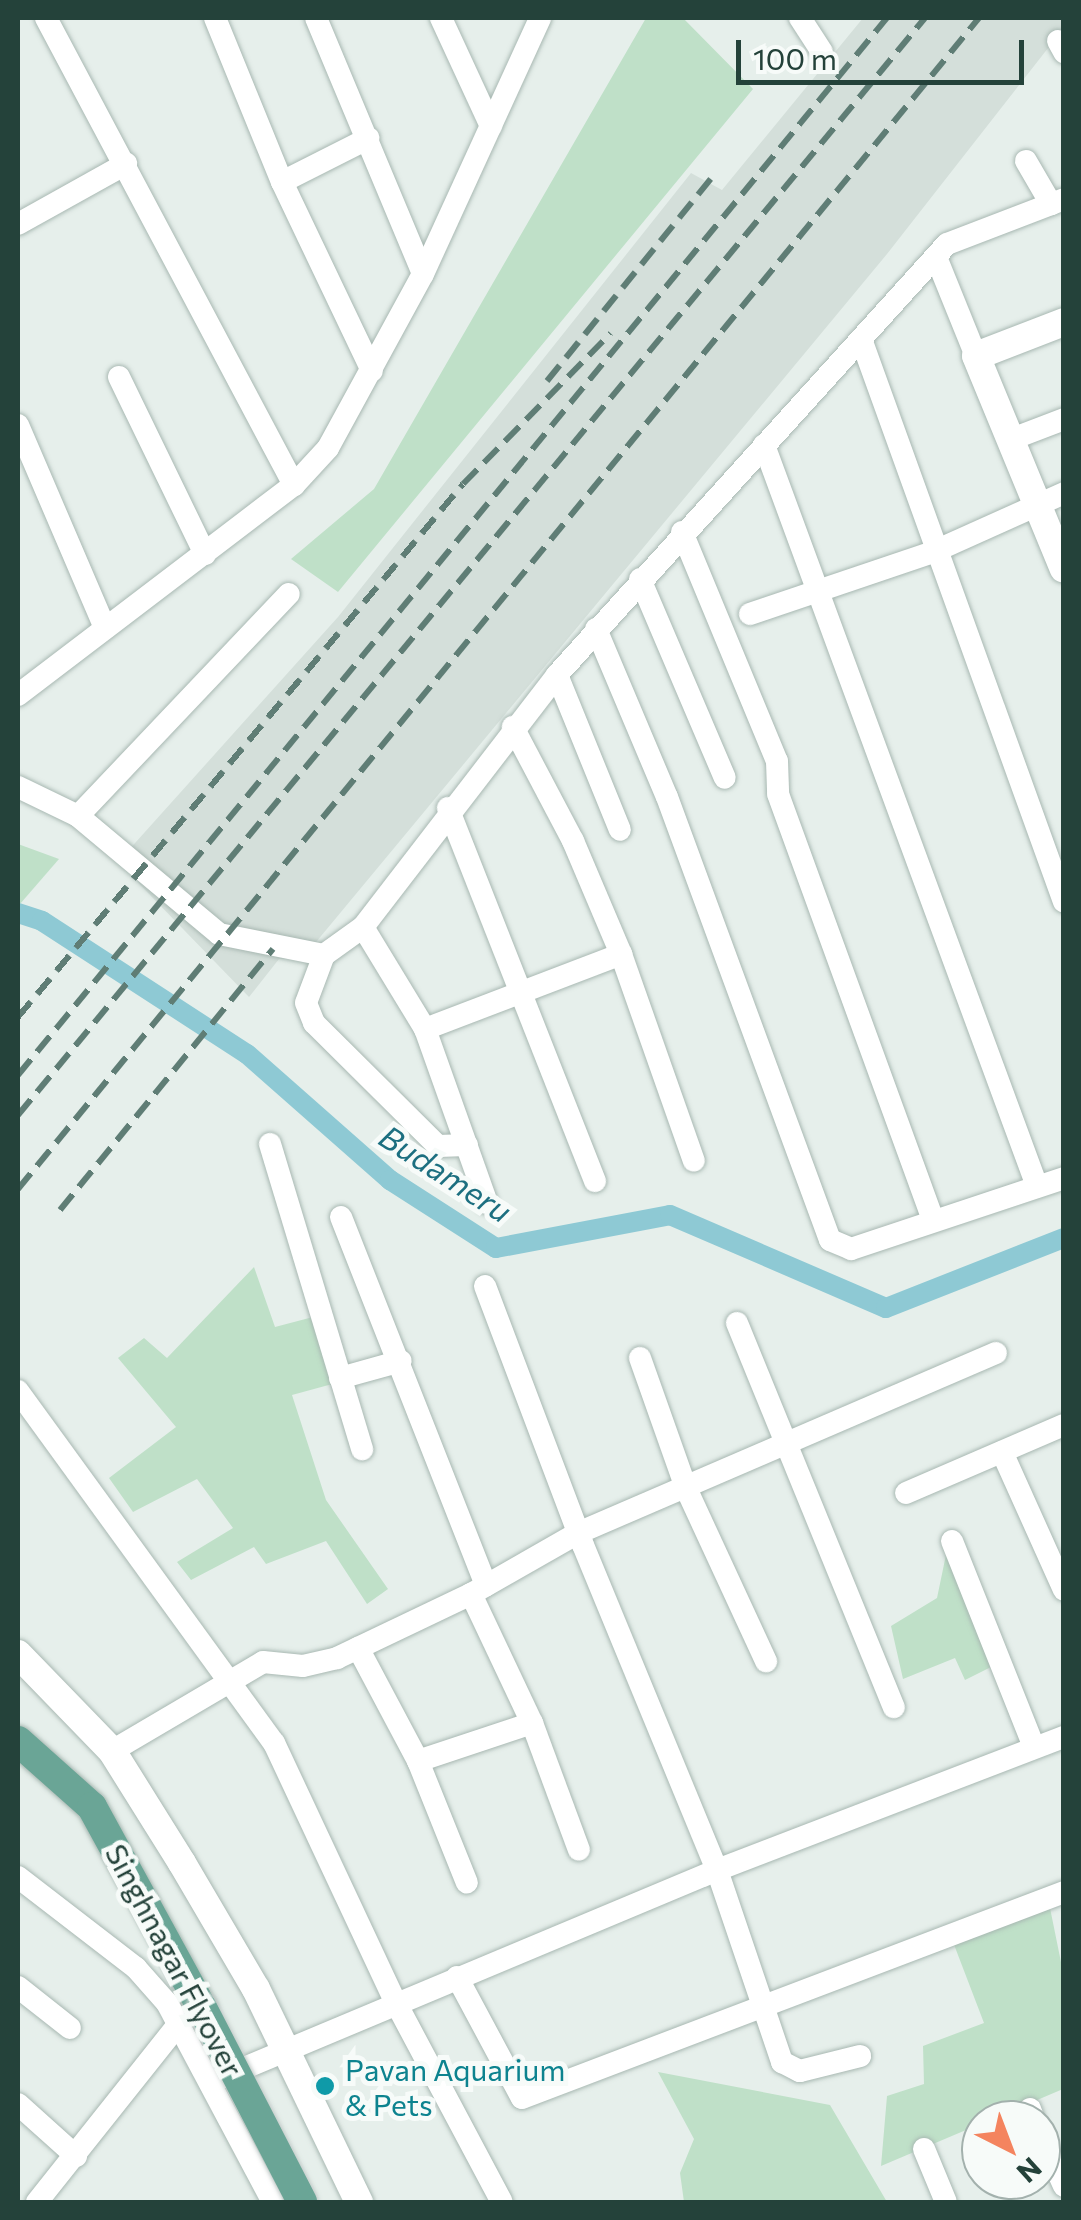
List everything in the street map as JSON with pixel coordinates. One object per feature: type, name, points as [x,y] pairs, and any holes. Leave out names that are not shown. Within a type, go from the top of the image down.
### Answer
[{"type":"main road","name":"Singhnagar Flyover","points":[[18,1741],[92,1807],[143,1892],[302,2202]]},
{"type":"street","points":[[46,18],[294,485]]},
{"type":"street","points":[[215,18],[282,182],[372,371]]},
{"type":"street","points":[[316,18],[423,274]]},
{"type":"street","points":[[441,18],[492,126]]},
{"type":"street","points":[[18,695],[294,485],[328,448],[423,274],[540,18]]},
{"type":"street","points":[[800,18],[822,52]]},
{"type":"street","points":[[282,182],[369,138]]},
{"type":"street","points":[[467,1146],[438,1146],[314,1023],[306,1003],[324,955],[363,927],[448,808],[596,629],[936,256],[948,244],[1057,202],[1026,162]]},
{"type":"street","points":[[18,224],[126,164]]},
{"type":"street","points":[[936,256],[1064,569]]},
{"type":"street","points":[[976,356],[1064,322]]},
{"type":"street","points":[[861,339],[933,552],[1064,902]]},
{"type":"street","points":[[119,377],[206,554]]},
{"type":"street","points":[[1012,439],[1064,418]]},
{"type":"street","points":[[18,426],[105,628]]},
{"type":"street","points":[[764,445],[1037,1186]]},
{"type":"street","points":[[750,614],[933,552],[1064,493]]},
{"type":"street","points":[[682,532],[778,761],[778,794],[933,1221]]},
{"type":"street","points":[[640,579],[725,778]]},
{"type":"street","points":[[78,816],[289,594]]},
{"type":"street","points":[[596,629],[667,797],[830,1240],[851,1248],[1064,1178]]},
{"type":"street","points":[[557,675],[620,830]]},
{"type":"street","points":[[513,727],[621,954],[694,1162]]},
{"type":"street","points":[[18,787],[78,816],[219,934],[324,955]]},
{"type":"street","points":[[448,808],[594,1181]]},
{"type":"street","points":[[363,927],[425,1029],[487,1203]]},
{"type":"street","points":[[425,1029],[621,954]]},
{"type":"street","points":[[270,1144],[362,1450]]},
{"type":"street","points":[[340,1217],[401,1360],[479,1590],[578,1850]]},
{"type":"street","points":[[485,1286],[578,1532],[717,1870],[782,2062],[792,2070],[860,2056]]},
{"type":"street","points":[[737,1323],[894,1707]]},
{"type":"street","points":[[112,1752],[263,1662],[320,1665],[479,1590],[578,1532],[996,1353]]},
{"type":"street","points":[[640,1358],[686,1488],[766,1661]]},
{"type":"street","points":[[340,1378],[401,1360]]},
{"type":"street","points":[[18,1391],[274,1742],[396,2003],[502,2202]]},
{"type":"street","points":[[906,1493],[1064,1425]]},
{"type":"street","points":[[1002,1452],[1064,1590]]},
{"type":"street","points":[[212,2082],[717,1870],[1054,1746],[952,1540]]},
{"type":"street","points":[[358,1648],[418,1761],[467,1882]]},
{"type":"street","points":[[18,1654],[112,1752],[236,1954],[359,2202]]},
{"type":"street","points":[[418,1761],[532,1724]]},
{"type":"street","points":[[18,1877],[136,1968],[167,2002],[273,2202]]},
{"type":"street","points":[[457,1977],[522,2098],[764,2002],[1064,1892]]},
{"type":"street","points":[[18,1987],[70,2028]]},
{"type":"street","points":[[37,2202],[177,2026]]},
{"type":"street","points":[[18,2104],[76,2156]]},
{"type":"street","points":[[924,2149],[946,2202]]},
{"type":"shaded area","points":[[863,18],[1063,18],[1063,29],[887,254],[302,959],[279,959],[249,997],[118,862],[338,617],[691,173],[722,190]]},
{"type":"green space","points":[[646,18],[683,18],[753,89],[338,592],[291,559],[374,489]]},
{"type":"green space","points":[[18,844],[59,859],[20,904],[18,903]]},
{"type":"green space","points":[[254,1267],[275,1327],[313,1317],[336,1383],[292,1395],[326,1500],[388,1589],[367,1604],[326,1541],[266,1564],[254,1547],[191,1580],[177,1562],[233,1528],[197,1479],[133,1512],[109,1478],[176,1427],[118,1358],[144,1338],[167,1358]]},
{"type":"green space","points":[[947,1550],[991,1667],[965,1680],[955,1658],[903,1679],[891,1626],[937,1598]]},
{"type":"green space","points":[[1050,1908],[1063,1972],[1063,2089],[1037,2100],[961,2100],[961,2132],[881,2166],[887,2096],[924,2084],[923,2046],[984,2023],[953,1942]]},
{"type":"green space","points":[[658,2072],[830,2105],[887,2202],[684,2202],[680,2173],[694,2139]]},
{"type":"waterway","name":"Budameru","points":[[18,913],[42,921],[247,1054],[390,1180],[496,1248],[670,1215],[886,1308],[1064,1238]]},
{"type":"railway","points":[[18,1075],[887,18]]},
{"type":"railway","points":[[18,1115],[925,18]]},
{"type":"railway","points":[[18,1189],[979,18]]},
{"type":"railway","points":[[547,381],[714,175]]},
{"type":"railway","points":[[18,1017],[463,484],[611,333]]},
{"type":"railway","points":[[60,1210],[273,949]]},
{"type":"place","name":"Pavan Aquarium & Pets","points":[[325,2086]]}]
